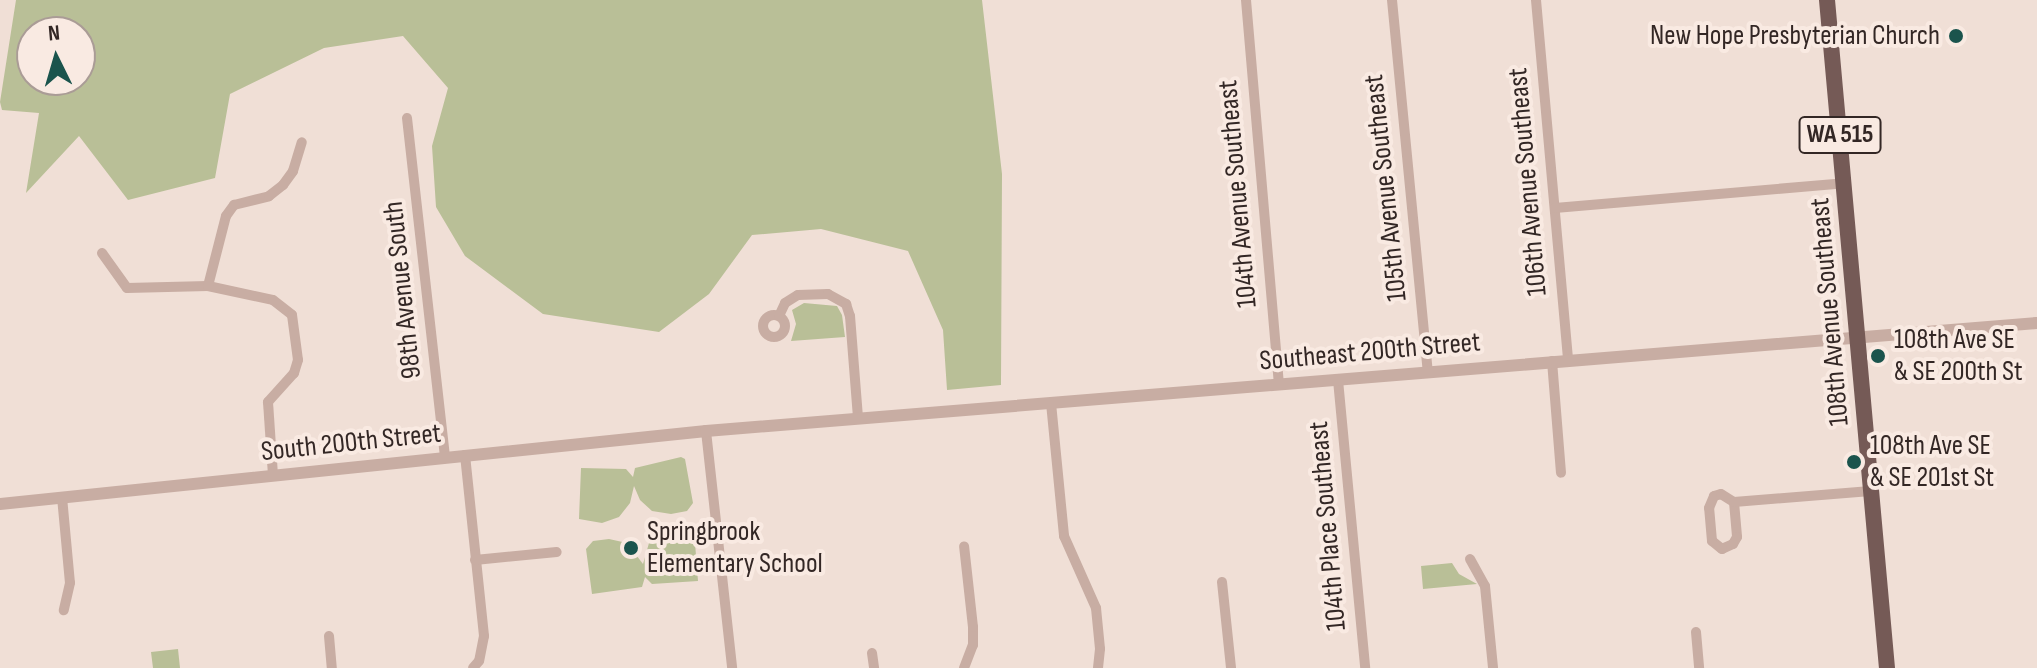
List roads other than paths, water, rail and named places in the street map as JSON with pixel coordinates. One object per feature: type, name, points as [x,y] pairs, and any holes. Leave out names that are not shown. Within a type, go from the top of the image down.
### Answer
[{"type":"main road","name":"108th Avenue Southeast","points":[[1827,0],[1887,668]]},
{"type":"street","name":"104th Avenue Southeast","points":[[1246,0],[1279,384]]},
{"type":"street","name":"105th Avenue Southeast","points":[[1392,0],[1428,371]]},
{"type":"street","name":"106th Avenue Southeast","points":[[1536,0],[1568,359]]},
{"type":"street","name":"98th Avenue South","points":[[407,118],[445,457]]},
{"type":"street","points":[[208,286],[226,216],[234,205],[269,196],[283,185],[293,171],[302,142]]},
{"type":"street","points":[[1555,208],[1844,183]]},
{"type":"street","points":[[102,253],[127,288],[208,286],[273,300],[285,307],[296,322],[298,360],[294,373],[268,402],[273,475]]},
{"type":"street","points":[[779,316],[785,303],[798,295],[828,294],[846,304],[858,418]]},
{"type":"street","name":"Southeast 200th Street","points":[[706,431],[2037,323]]},
{"type":"street","points":[[1552,361],[1561,473]]},
{"type":"street","name":"104th Place Southeast","points":[[1338,380],[1365,668]]},
{"type":"street","points":[[1051,403],[1064,536],[1096,608],[1100,649],[1098,668]]},
{"type":"street","points":[[706,431],[732,668]]},
{"type":"street","name":"South 200th Street","points":[[0,504],[706,431]]},
{"type":"street","points":[[465,455],[484,636],[479,661],[473,668]]},
{"type":"street","points":[[1734,502],[1737,537],[1733,544],[1722,549],[1712,541],[1709,502],[1721,494],[1734,502],[1871,491]]},
{"type":"street","points":[[62,497],[70,583],[64,610]]},
{"type":"street","points":[[964,546],[973,645],[964,668]]},
{"type":"street","points":[[475,560],[557,552]]},
{"type":"street","points":[[1470,559],[1485,586],[1493,668]]},
{"type":"street","points":[[1222,582],[1231,668]]},
{"type":"street","points":[[1696,632],[1699,668]]},
{"type":"street","points":[[329,636],[332,668]]},
{"type":"street","points":[[872,653],[874,668]]},
{"type":"place","name":"New Hope Presbyterian Church","points":[[1956,36]]},
{"type":"place","name":"108th Ave SE & SE 200th St","points":[[1878,356]]},
{"type":"place","name":"108th Ave SE & SE 201st St","points":[[1854,462]]},
{"type":"place","name":"Springbrook Elementary School","points":[[631,548]]}]
